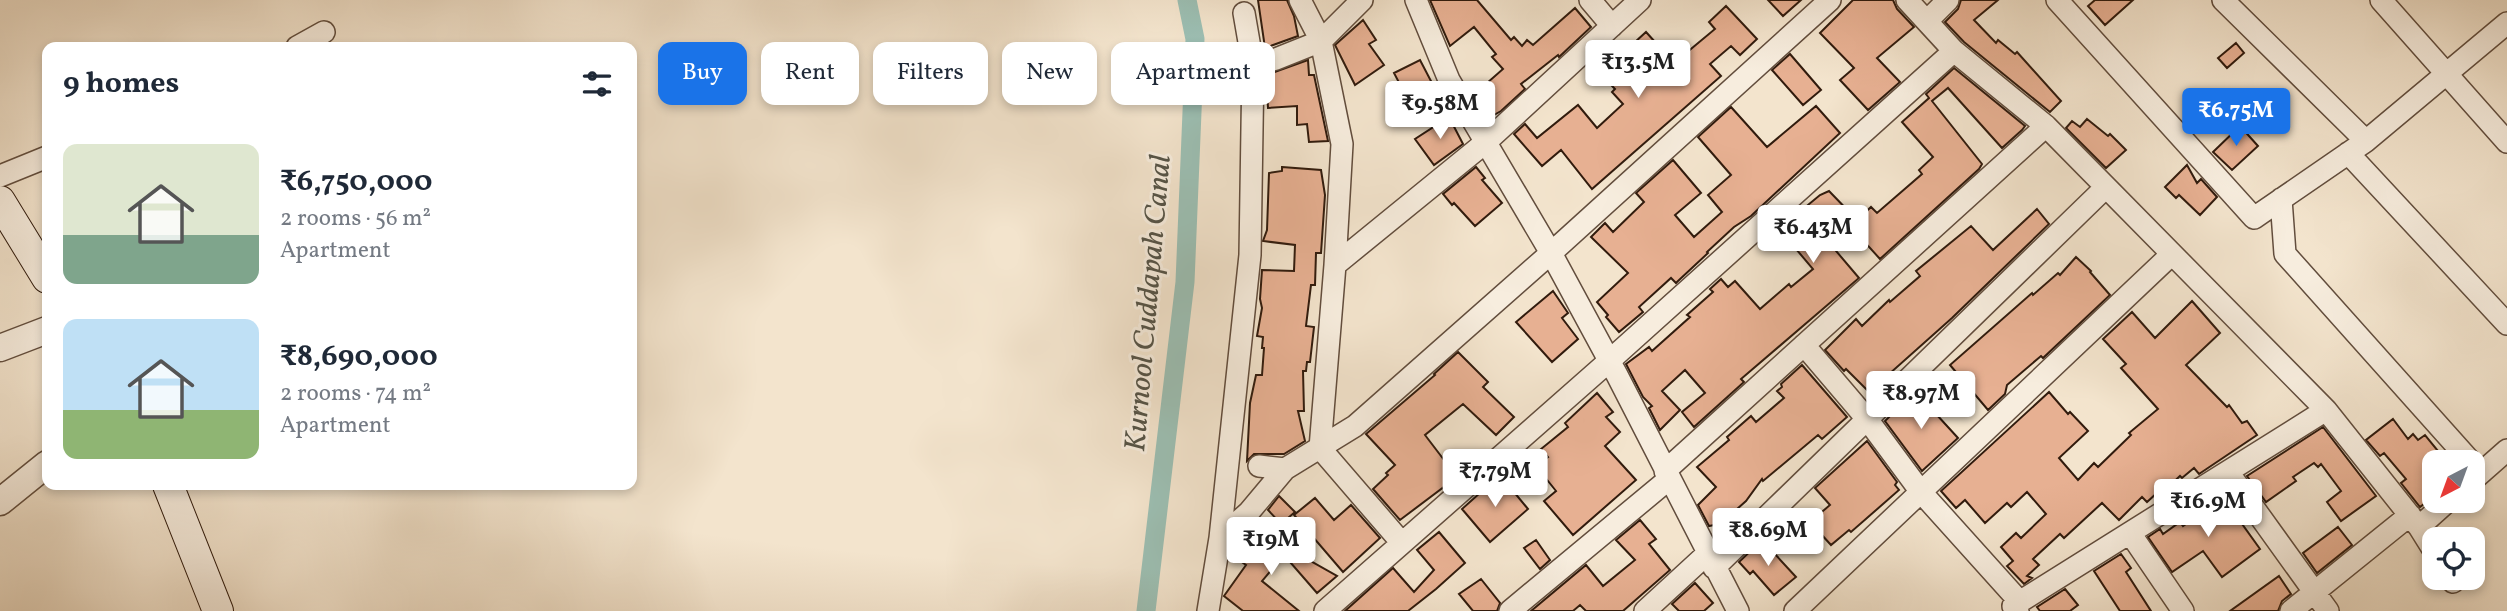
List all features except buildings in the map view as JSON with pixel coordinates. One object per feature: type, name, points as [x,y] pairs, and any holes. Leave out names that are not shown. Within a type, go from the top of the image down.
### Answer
[{"type":"main road","points":[[0,176],[42,242]]},
{"type":"main road","points":[[0,201],[42,270]]},
{"type":"main road","points":[[151,490],[197,611]]},
{"type":"main road","points":[[170,490],[218,611]]},
{"type":"street","points":[[1300,0],[1321,41],[1342,144],[1320,448],[1401,542]]},
{"type":"street","points":[[1275,59],[1321,41],[1362,0]]},
{"type":"street","points":[[1416,0],[1449,80],[1551,253],[1738,611]]},
{"type":"street","points":[[1590,0],[1612,26]]},
{"type":"street","points":[[1335,265],[1486,142],[1640,0]]},
{"type":"street","points":[[1220,538],[1249,512],[1285,469],[1355,426],[1830,0]]},
{"type":"street","points":[[1908,0],[1954,51],[2046,126],[2326,410],[2422,532]]},
{"type":"street","points":[[1927,21],[1948,0]]},
{"type":"street","points":[[2057,0],[2254,218],[2366,141],[2507,23]]},
{"type":"street","points":[[2223,0],[2366,141]]},
{"type":"street","points":[[2381,0],[2507,142]]},
{"type":"street","points":[[1244,13],[1249,42]]},
{"type":"street","points":[[306,42],[324,32]]},
{"type":"street","points":[[1325,611],[1608,362],[1954,51]]},
{"type":"street","points":[[1208,611],[1220,538],[1250,256],[1252,105]]},
{"type":"street","points":[[1510,611],[1667,475],[1804,345],[2046,126]]},
{"type":"street","points":[[2348,153],[2507,324]]},
{"type":"street","points":[[0,176],[42,160]]},
{"type":"street","points":[[1645,611],[1711,561],[1867,419],[2106,187]]},
{"type":"street","points":[[2281,199],[2285,254],[2456,450]]},
{"type":"street","points":[[1795,611],[2172,254]]},
{"type":"street","points":[[0,348],[42,332]]},
{"type":"street","points":[[1804,345],[1867,419],[1921,492],[2014,607],[2326,410]]},
{"type":"street","points":[[2485,463],[2507,450]]},
{"type":"street","points":[[1259,466],[1285,469]]},
{"type":"street","points":[[0,502],[42,468]]},
{"type":"street","points":[[2228,472],[2328,611]]},
{"type":"street","points":[[2291,611],[2428,513]]},
{"type":"street","points":[[2130,533],[2183,611]]},
{"type":"waterway","name":"Kurnool Cuddapah Canal","points":[[1146,611],[1185,282],[1195,39],[1187,0]]}]
